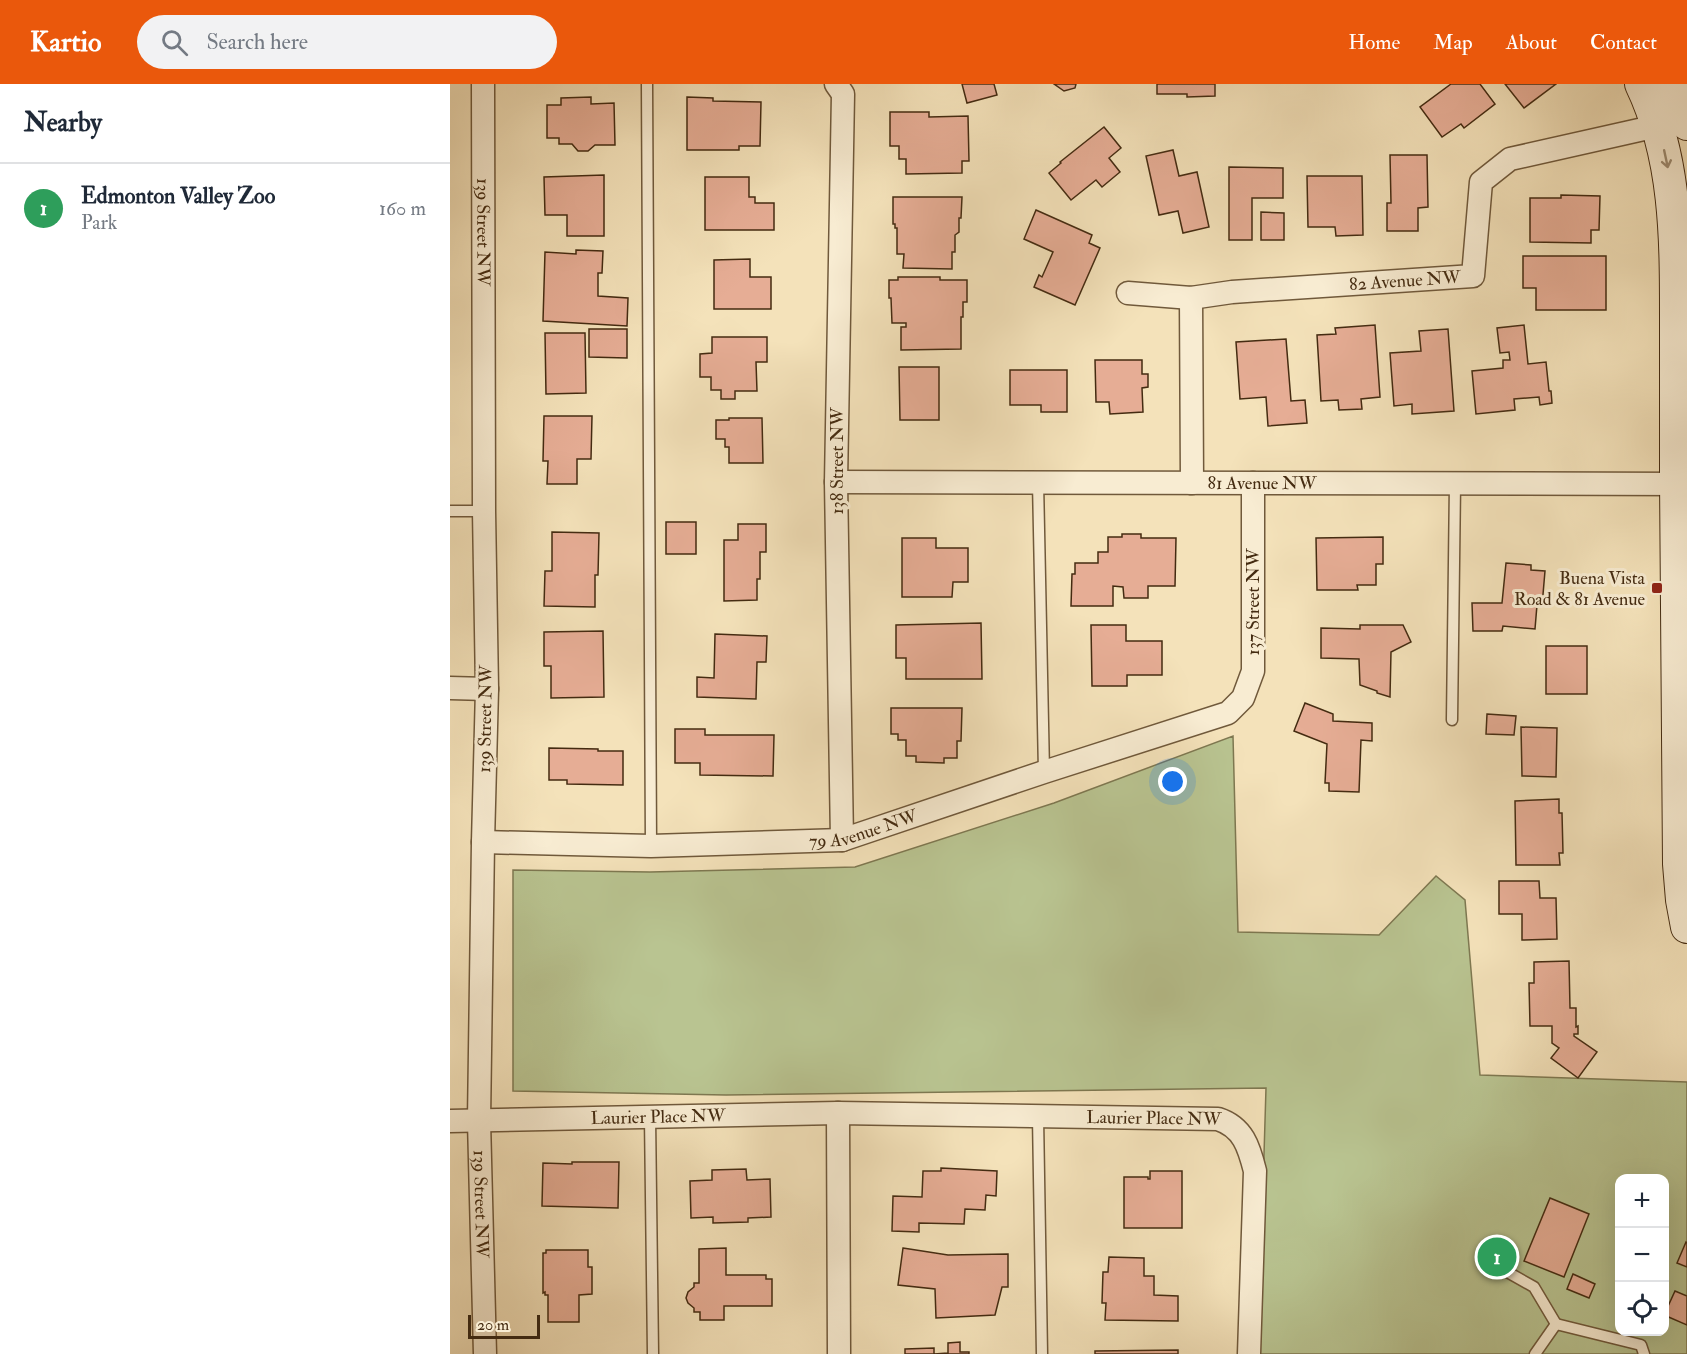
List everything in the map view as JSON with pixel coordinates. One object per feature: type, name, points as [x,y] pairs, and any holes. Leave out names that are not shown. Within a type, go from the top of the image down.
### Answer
[{"type":"street","name":"139 Street NW","points":[[483,84],[484,511],[487,689],[479,1121],[485,1354]]},
{"type":"street","name":"138 Street NW","points":[[836,84],[843,94],[836,482],[842,840]]},
{"type":"street","points":[[1641,84],[1672,125]]},
{"type":"street","points":[[1673,84],[1671,182],[1676,248],[1682,484],[1679,864],[1687,927]]},
{"type":"street","name":"82 Avenue NW","points":[[1128,293],[1191,298],[1232,292],[1473,276],[1481,182],[1510,159],[1672,125]]},
{"type":"street","points":[[1191,298],[1192,483]]},
{"type":"street","name":"81 Avenue NW","points":[[836,482],[1682,484]]},
{"type":"street","name":"137 Street NW","points":[[1228,713],[1243,698],[1253,671],[1253,483]]},
{"type":"street","points":[[450,688],[487,689]]},
{"type":"street","name":"79 Avenue NW","points":[[483,842],[651,846],[842,840],[1228,713]]},
{"type":"street","points":[[838,1113],[839,1354]]},
{"type":"street","name":"Laurier Place NW","points":[[450,1121],[838,1113],[1218,1119],[1230,1123],[1238,1130],[1246,1143],[1255,1171],[1249,1354]]},
{"type":"lane","points":[[647,84],[651,846]]},
{"type":"lane","points":[[1038,482],[1044,772]]},
{"type":"lane","points":[[1452,720],[1455,484]]},
{"type":"lane","points":[[450,511],[484,511]]},
{"type":"lane","points":[[650,1117],[653,1354]]},
{"type":"lane","points":[[1038,1117],[1042,1354]]},
{"type":"lane","points":[[1502,1269],[1534,1287],[1556,1324],[1641,1345],[1644,1354]]},
{"type":"lane","points":[[1535,1354],[1556,1324]]},
{"type":"green space","points":[[1233,736],[1238,932],[1379,935],[1436,876],[1465,900],[1480,1075],[1687,1082],[1687,1354],[1258,1354],[1266,1088],[726,1095],[513,1091],[513,870],[650,872],[855,867],[1054,803]]},
{"type":"building","points":[[962,84],[994,84],[997,95],[967,103]]},
{"type":"building","points":[[1054,84],[1076,84],[1075,88],[1064,91]]},
{"type":"building","points":[[1157,84],[1215,84],[1215,96],[1187,97],[1187,94],[1157,94]]},
{"type":"building","points":[[1451,84],[1480,84],[1495,104],[1464,128],[1461,124],[1442,137],[1420,107]]},
{"type":"building","points":[[1505,84],[1556,84],[1524,108]]},
{"type":"building","points":[[591,97],[591,104],[614,103],[615,145],[595,145],[588,151],[578,151],[572,144],[559,144],[559,138],[547,138],[547,105],[561,105],[561,98]]},
{"type":"building","points":[[687,97],[713,98],[713,101],[761,102],[760,146],[739,146],[739,150],[687,150]]},
{"type":"building","points":[[890,112],[929,112],[929,117],[968,116],[969,161],[962,161],[962,173],[906,174],[906,159],[899,159],[899,146],[890,146]]},
{"type":"building","points":[[1104,127],[1121,148],[1109,158],[1120,172],[1102,187],[1096,180],[1071,200],[1049,173]]},
{"type":"building","points":[[1173,150],[1179,176],[1197,172],[1209,227],[1183,233],[1178,211],[1159,215],[1146,156]]},
{"type":"building","points":[[1390,155],[1427,155],[1428,207],[1418,208],[1418,231],[1387,231],[1387,203],[1391,203]]},
{"type":"building","points":[[1229,167],[1283,168],[1283,198],[1252,198],[1252,240],[1229,240]]},
{"type":"building","points":[[604,175],[604,236],[567,236],[567,215],[545,215],[544,177]]},
{"type":"building","points":[[1307,176],[1362,176],[1363,235],[1336,236],[1335,227],[1308,227]]},
{"type":"building","points":[[705,177],[749,177],[749,197],[755,197],[755,203],[774,203],[774,230],[705,230]]},
{"type":"building","points":[[1561,195],[1600,196],[1599,230],[1591,230],[1591,243],[1530,242],[1530,198],[1561,198]]},
{"type":"building","points":[[893,197],[962,197],[959,232],[955,235],[955,252],[952,252],[952,269],[903,268],[904,254],[897,254],[897,228],[893,224]]},
{"type":"building","points":[[1036,210],[1092,235],[1089,243],[1100,248],[1075,305],[1034,287],[1039,275],[1042,277],[1053,252],[1024,239]]},
{"type":"building","points":[[1261,212],[1284,213],[1284,240],[1261,240]]},
{"type":"building","points":[[576,250],[603,251],[602,273],[598,273],[598,296],[628,298],[627,326],[543,321],[545,252],[576,254]]},
{"type":"building","points":[[1523,256],[1606,256],[1606,310],[1536,310],[1536,288],[1523,288]]},
{"type":"building","points":[[750,259],[750,277],[771,277],[771,309],[714,309],[714,260]]},
{"type":"building","points":[[898,277],[940,277],[940,280],[967,280],[967,302],[963,302],[963,317],[961,317],[961,349],[901,350],[901,327],[906,327],[906,323],[892,323],[891,298],[889,298],[889,280],[898,280]]},
{"type":"building","points":[[1375,325],[1380,397],[1361,399],[1362,409],[1339,410],[1338,400],[1321,401],[1317,335],[1336,334],[1335,328]]},
{"type":"building","points":[[1524,325],[1528,364],[1546,362],[1552,403],[1540,405],[1539,397],[1514,399],[1515,410],[1476,414],[1472,371],[1503,368],[1503,360],[1510,360],[1509,352],[1500,353],[1497,328]]},
{"type":"building","points":[[589,329],[627,329],[627,358],[589,357]]},
{"type":"building","points":[[1448,329],[1454,411],[1412,414],[1412,404],[1394,406],[1390,353],[1421,351],[1419,331]]},
{"type":"building","points":[[545,333],[585,333],[586,393],[546,394]]},
{"type":"building","points":[[712,337],[767,337],[767,362],[756,362],[757,391],[735,391],[735,399],[721,399],[721,390],[711,390],[711,377],[700,377],[700,354],[712,353]]},
{"type":"building","points":[[1286,339],[1291,401],[1305,400],[1307,423],[1268,426],[1266,397],[1240,399],[1236,342]]},
{"type":"building","points":[[1095,360],[1142,360],[1142,374],[1148,374],[1148,387],[1142,388],[1143,412],[1110,414],[1109,402],[1096,402]]},
{"type":"building","points":[[899,367],[939,367],[939,420],[900,420]]},
{"type":"building","points":[[1010,370],[1067,370],[1067,412],[1041,412],[1041,405],[1010,405]]},
{"type":"building","points":[[544,416],[592,416],[591,459],[577,459],[577,484],[547,484],[548,461],[543,461]]},
{"type":"building","points":[[729,418],[762,418],[763,463],[729,463],[729,447],[725,447],[725,439],[716,439],[716,420],[729,420]]},
{"type":"building","points":[[666,522],[696,522],[696,554],[666,554]]},
{"type":"building","points":[[738,524],[766,524],[766,552],[760,552],[757,600],[724,601],[724,540],[738,540]]},
{"type":"building","points":[[552,532],[599,533],[595,607],[544,606],[545,571],[552,571]]},
{"type":"building","points":[[1122,534],[1141,534],[1141,538],[1176,538],[1175,586],[1148,586],[1148,598],[1124,598],[1123,587],[1113,586],[1113,606],[1071,606],[1072,574],[1075,574],[1075,563],[1098,563],[1098,552],[1108,552],[1108,537],[1122,537]]},
{"type":"building","points":[[1383,537],[1383,564],[1376,564],[1376,585],[1357,585],[1358,590],[1317,590],[1316,538]]},
{"type":"building","points":[[902,538],[936,538],[936,548],[968,548],[968,582],[953,582],[952,597],[902,597]]},
{"type":"building","points":[[1506,563],[1531,565],[1531,570],[1545,571],[1542,606],[1537,605],[1535,629],[1503,626],[1502,631],[1473,631],[1472,603],[1502,603]]},
{"type":"building","points":[[981,623],[982,679],[906,679],[906,658],[896,658],[896,625]]},
{"type":"building","points":[[1091,625],[1126,625],[1126,641],[1162,641],[1162,675],[1127,675],[1127,686],[1092,686]]},
{"type":"building","points":[[1360,625],[1403,625],[1411,642],[1391,652],[1390,697],[1360,685],[1359,659],[1321,658],[1321,628],[1360,629]]},
{"type":"building","points":[[603,631],[604,697],[551,698],[551,666],[544,666],[544,632]]},
{"type":"building","points":[[715,634],[767,636],[766,662],[757,662],[756,699],[697,697],[697,677],[714,678]]},
{"type":"building","points":[[1546,646],[1587,646],[1587,694],[1546,694]]},
{"type":"building","points":[[1305,703],[1333,714],[1333,721],[1372,723],[1372,741],[1361,740],[1359,792],[1329,791],[1329,783],[1325,783],[1327,744],[1294,731]]},
{"type":"building","points":[[891,708],[962,708],[961,741],[957,741],[957,758],[944,758],[944,763],[916,762],[916,756],[906,756],[906,740],[898,740],[898,734],[891,734]]},
{"type":"building","points":[[1487,714],[1516,716],[1514,735],[1486,734]]},
{"type":"building","points":[[1521,727],[1557,728],[1556,777],[1522,776]]},
{"type":"building","points":[[675,729],[705,729],[705,735],[774,735],[773,776],[700,775],[700,763],[675,763]]},
{"type":"building","points":[[549,748],[623,751],[623,785],[567,784],[567,780],[549,780]]},
{"type":"building","points":[[1559,799],[1559,813],[1562,813],[1563,853],[1559,853],[1560,865],[1516,865],[1515,801]]},
{"type":"building","points":[[1499,881],[1539,881],[1540,898],[1556,898],[1557,939],[1522,940],[1522,914],[1499,914]]},
{"type":"building","points":[[1569,961],[1570,1008],[1576,1008],[1576,1027],[1578,1026],[1578,1034],[1574,1036],[1597,1052],[1578,1078],[1551,1058],[1559,1048],[1552,1043],[1552,1026],[1530,1026],[1529,983],[1534,983],[1534,962]]},
{"type":"building","points":[[572,1162],[619,1162],[618,1208],[542,1206],[543,1163],[572,1164]]},
{"type":"building","points":[[941,1168],[997,1171],[996,1196],[986,1195],[985,1210],[965,1209],[964,1224],[919,1223],[919,1232],[892,1231],[893,1196],[922,1197],[923,1171],[941,1171]]},
{"type":"building","points":[[746,1169],[747,1180],[770,1179],[771,1217],[748,1218],[748,1222],[713,1223],[713,1217],[691,1218],[690,1181],[712,1180],[712,1170]]},
{"type":"building","points":[[1150,1171],[1182,1171],[1182,1228],[1124,1228],[1124,1177],[1148,1177],[1150,1179]]},
{"type":"building","points":[[1550,1198],[1589,1214],[1564,1277],[1524,1261]]},
{"type":"building","points":[[1687,1243],[1687,1267],[1677,1263]]},
{"type":"building","points":[[726,1248],[726,1275],[766,1275],[766,1279],[772,1279],[772,1306],[724,1306],[724,1320],[700,1320],[700,1312],[694,1312],[694,1308],[686,1298],[688,1292],[694,1287],[694,1283],[699,1283],[699,1249]]},
{"type":"building","points":[[903,1248],[948,1255],[1008,1254],[1008,1287],[1002,1287],[995,1315],[936,1318],[935,1289],[898,1285]]},
{"type":"building","points":[[546,1250],[588,1250],[588,1267],[592,1267],[592,1294],[579,1295],[579,1322],[548,1322],[548,1295],[543,1293],[543,1253],[546,1253]]},
{"type":"building","points":[[1109,1257],[1144,1258],[1144,1276],[1154,1276],[1154,1295],[1178,1296],[1178,1321],[1105,1320],[1106,1303],[1102,1303],[1103,1272],[1108,1272]]},
{"type":"building","points":[[1573,1274],[1595,1284],[1589,1298],[1567,1289]]},
{"type":"building","points":[[1675,1291],[1687,1296],[1687,1325],[1669,1317],[1669,1304]]},
{"type":"building","points":[[960,1342],[960,1352],[969,1352],[969,1354],[934,1354],[948,1353],[948,1343]]},
{"type":"building","points":[[934,1348],[934,1354],[905,1354],[905,1349]]},
{"type":"building","points":[[1178,1350],[1178,1354],[1095,1354],[1095,1351]]},
{"type":"place","name":"Buena Vista Road & 81 Avenue","points":[[1657,588]]},
{"type":"place","name":"Edmonton Valley Zoo","points":[[1497,1257]]}]
